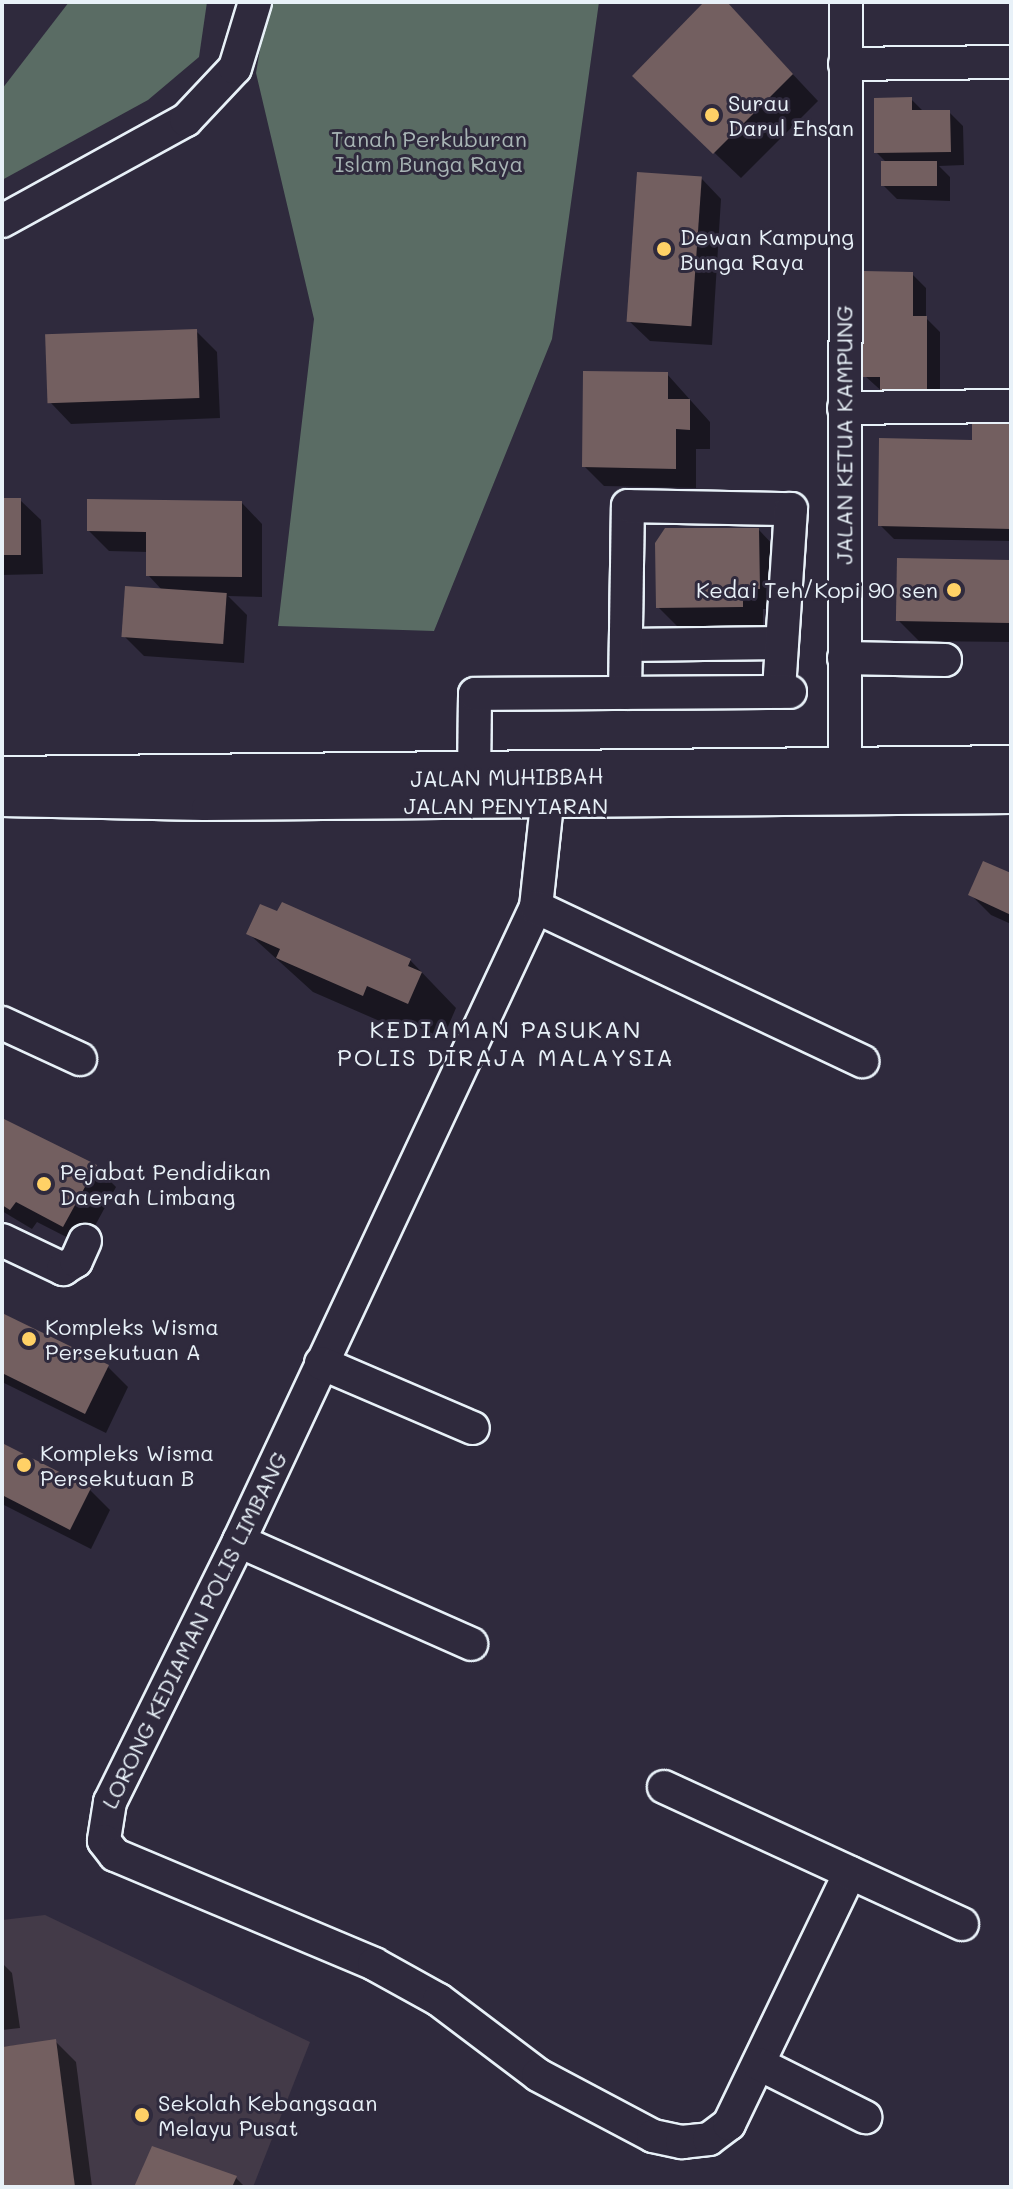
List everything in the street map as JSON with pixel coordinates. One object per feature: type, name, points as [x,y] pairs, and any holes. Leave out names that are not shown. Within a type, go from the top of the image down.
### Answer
[{"type":"main road","name":"JALAN MUHIBBAH","points":[[2,779],[474,777],[549,791],[845,772],[1011,768]]},
{"type":"street","points":[[2,221],[186,120],[235,68],[255,2]]},
{"type":"street","name":"JALAN KETUA KAMPUNG","points":[[845,772],[846,2]]},
{"type":"street","points":[[845,64],[1011,62]]},
{"type":"street","points":[[844,408],[1011,406]]},
{"type":"street","points":[[625,693],[628,506],[843,508]]},
{"type":"street","points":[[474,777],[475,694],[784,692],[782,643],[791,509]]},
{"type":"street","points":[[626,645],[782,643]]},
{"type":"street","points":[[844,658],[945,660]]},
{"type":"street","name":"JALAN PENYIARAN","points":[[2,804],[549,791],[1011,801]]},
{"type":"street","name":"LORONG KEDIAMAN POLIS LIMBANG","points":[[549,791],[536,907],[239,1541],[110,1802],[104,1841],[115,1855],[374,1964],[439,2000],[538,2075],[653,2136],[682,2142],[709,2139],[729,2124],[850,1873]]},
{"type":"street","points":[[536,907],[862,1061]]},
{"type":"street","points":[[2,1023],[80,1059]]},
{"type":"street","points":[[2,1240],[63,1269],[76,1261],[85,1241]]},
{"type":"street","points":[[321,1363],[473,1428]]},
{"type":"street","points":[[239,1541],[471,1644]]},
{"type":"street","points":[[664,1787],[962,1924]]},
{"type":"street","points":[[759,2064],[865,2117]]},
{"type":"shaded area","name":"Sekolah Kebangsaan Melayu Pusat","points":[[45,1915],[310,2042],[253,2187],[2,2187],[2,1920]]},
{"type":"green space","points":[[69,2],[207,2],[199,57],[148,100],[2,180],[2,89]]},
{"type":"green space","name":"Tanah Perkuburan Islam Bunga Raya","points":[[268,2],[599,2],[552,339],[434,631],[278,626],[314,319],[256,73]]},
{"type":"building","name":"Surau Darul Ehsan","points":[[704,2],[727,2],[793,74],[713,154],[632,76]]},
{"type":"building","points":[[912,97],[912,110],[950,110],[951,152],[874,153],[874,98]]},
{"type":"building","points":[[881,161],[937,161],[937,186],[881,186]]},
{"type":"building","name":"Dewan Kampung Bunga Raya","points":[[637,172],[702,177],[691,326],[627,322]]},
{"type":"building","points":[[863,271],[913,272],[913,316],[927,316],[927,392],[880,391],[880,377],[863,377]]},
{"type":"building","points":[[197,329],[199,398],[48,403],[45,334]]},
{"type":"building","points":[[583,371],[668,372],[668,399],[690,399],[690,430],[676,429],[676,469],[582,467]]},
{"type":"building","points":[[972,422],[1011,423],[1011,529],[878,526],[879,438],[972,440]]},
{"type":"building","points":[[2,498],[21,498],[21,555],[2,555]]},
{"type":"building","points":[[87,499],[242,501],[242,577],[146,576],[146,532],[87,531]]},
{"type":"building","points":[[665,528],[759,528],[760,589],[743,589],[743,607],[656,608],[655,543]]},
{"type":"building","name":"Kedai Teh/Kopi 90 sen","points":[[897,558],[1011,560],[1010,623],[896,621]]},
{"type":"building","points":[[125,586],[227,593],[223,644],[121,637]]},
{"type":"building","points":[[983,861],[1011,873],[1011,915],[968,895]]},
{"type":"building","points":[[282,902],[411,959],[408,966],[422,972],[408,1004],[367,986],[363,996],[276,958],[280,949],[246,934],[260,904],[277,911]]},
{"type":"building","name":"Pejabat Pendidikan Daerah Limbang","points":[[2,1118],[97,1165],[63,1227],[16,1202],[10,1210],[2,1205]]},
{"type":"building","name":"Kompleks Wisma Persekutuan A","points":[[2,1313],[109,1365],[85,1414],[2,1373]]},
{"type":"building","name":"Kompleks Wisma Persekutuan B","points":[[2,1443],[91,1488],[70,1530],[2,1495]]},
{"type":"building","points":[[56,2039],[75,2187],[2,2187],[2,2047]]},
{"type":"building","points":[[152,2146],[237,2176],[232,2187],[134,2187]]},
{"type":"place","name":"Surau Darul Ehsan","points":[[712,115]]},
{"type":"place","name":"Dewan Kampung Bunga Raya","points":[[664,249]]},
{"type":"place","name":"Kedai Teh/Kopi 90 sen","points":[[954,590]]},
{"type":"place","name":"Pejabat Pendidikan Daerah Limbang","points":[[44,1184]]},
{"type":"place","name":"Kompleks Wisma Persekutuan A","points":[[29,1339]]},
{"type":"place","name":"Kompleks Wisma Persekutuan B","points":[[24,1465]]},
{"type":"place","name":"Sekolah Kebangsaan Melayu Pusat","points":[[142,2115]]},
{"type":"district","name":"KEDIAMAN PASUKAN POLIS DIRAJA MALAYSIA","points":[[506,1043]]}]
